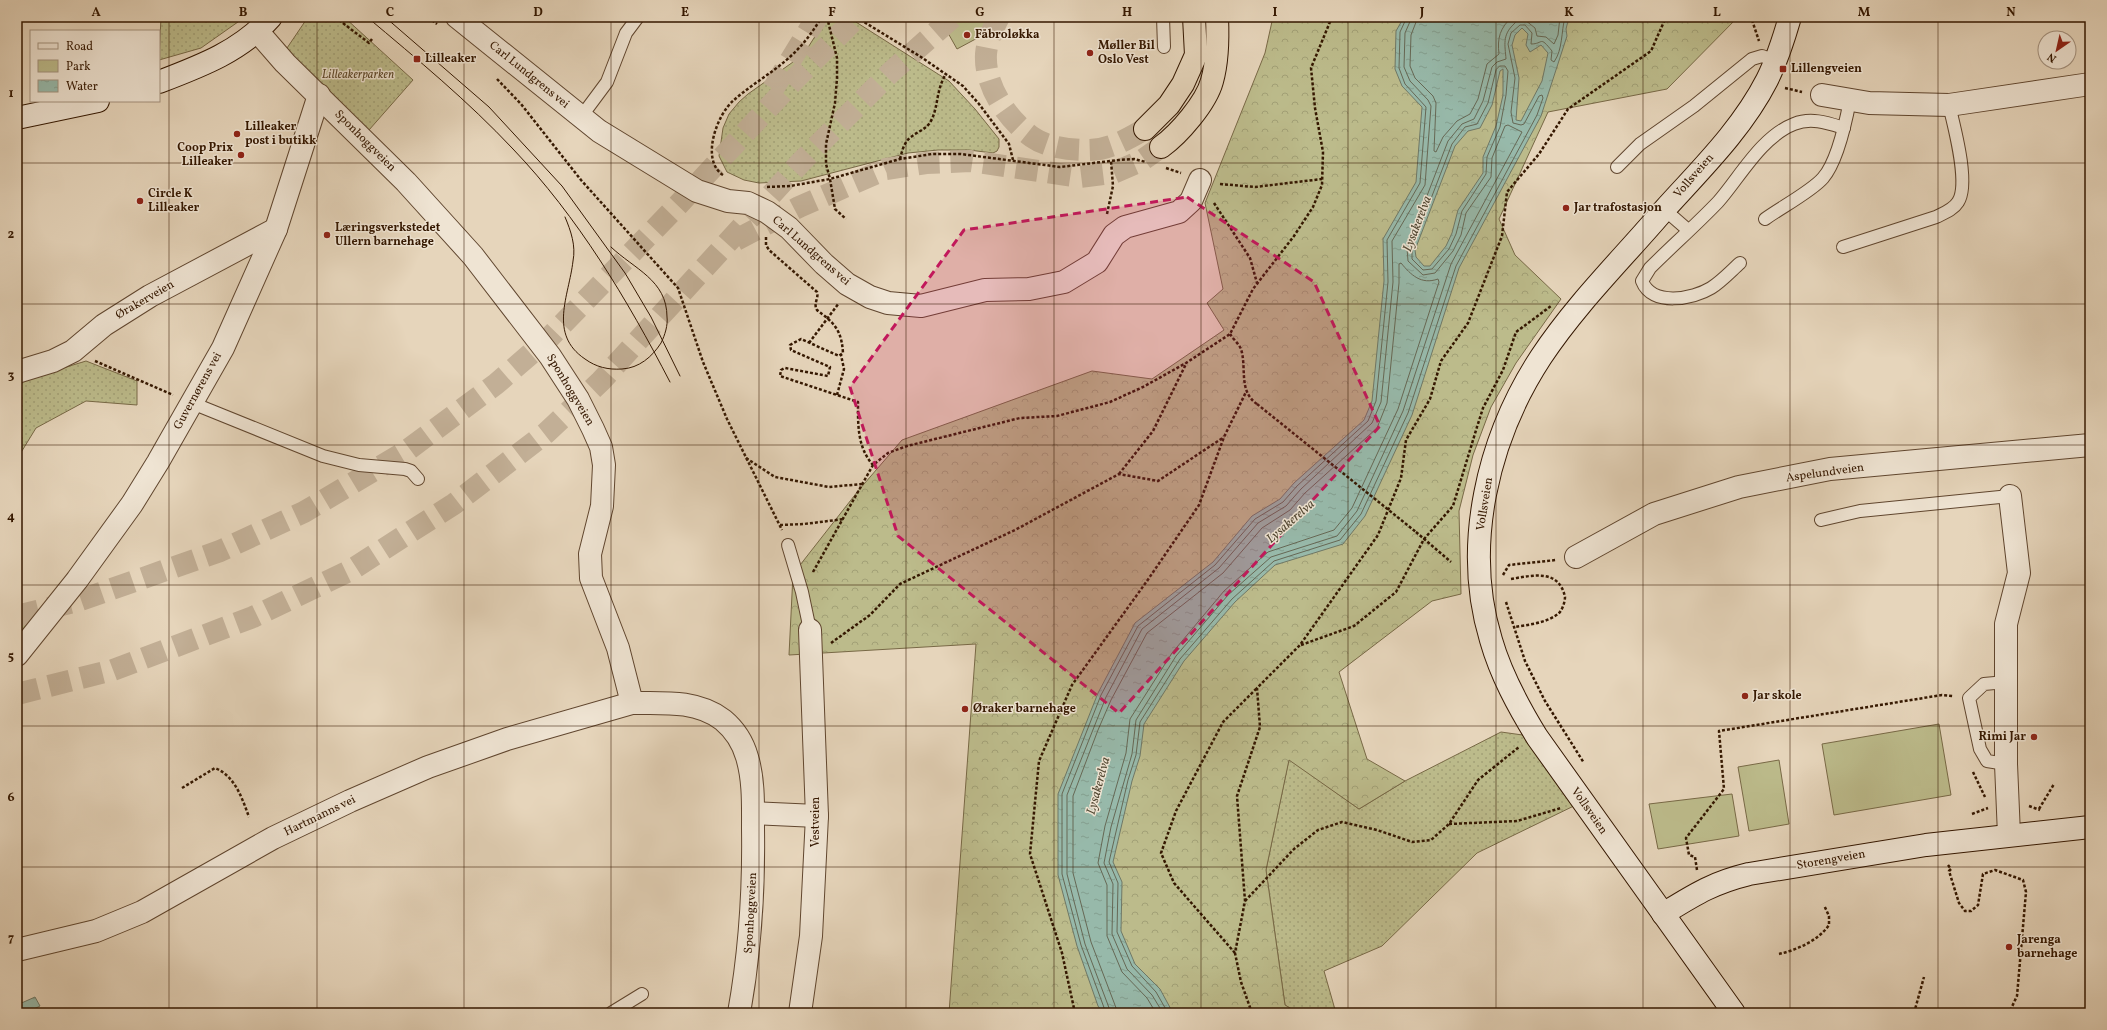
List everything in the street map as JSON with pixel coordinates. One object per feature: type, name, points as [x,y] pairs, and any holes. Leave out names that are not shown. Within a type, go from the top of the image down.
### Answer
[{"type":"highway","points":[[1145,129],[1169,105],[1183,84],[1196,55],[1194,17]]},
{"type":"highway","points":[[1158,159],[1196,111],[1212,83],[1217,53],[1217,17]]},
{"type":"street","name":"Vollsveien","points":[[1734,1013],[1582,802],[1521,711],[1502,671],[1490,639],[1483,610],[1478,561],[1481,523],[1489,477],[1505,426],[1525,384],[1542,356],[1581,305],[1740,123],[1767,80],[1769,58],[1790,17]]},
{"type":"street","name":"Carl Lundgrens vei","points":[[448,22],[599,131],[697,191],[728,201],[748,203],[767,212],[789,228],[824,264],[851,286],[870,297],[888,303],[905,306],[921,306],[985,290],[1029,289],[1064,282],[1097,262],[1118,231]]},
{"type":"street","points":[[160,82],[206,64],[233,50],[265,24]]},
{"type":"street","name":"Sponhoggveien","points":[[265,24],[278,56],[406,182],[473,256],[550,356],[578,399],[594,429],[600,447],[604,482],[602,506],[590,554],[591,578],[618,648],[632,704],[671,702],[692,706],[722,720],[742,742],[748,758],[752,780],[754,877],[751,933],[739,1013]]},
{"type":"street","points":[[1822,95],[1888,104],[1949,105],[2089,86]]},
{"type":"street","name":"Guvernørens vei","points":[[17,655],[77,580],[127,511],[158,462],[223,348],[276,229],[319,95]]},
{"type":"street","points":[[17,118],[93,102]]},
{"type":"street","points":[[1118,231],[1125,227],[1179,212],[1191,201],[1200,180]]},
{"type":"street","name":"Ørakerveien","points":[[17,372],[53,361],[73,351],[104,325],[150,296],[276,229]]},
{"type":"street","name":"Aspelundveien","points":[[1576,557],[1654,514],[1739,487],[1830,470],[2090,445]]},
{"type":"street","points":[[2009,834],[2006,764],[2006,624],[2019,573],[2010,496]]},
{"type":"street","name":"Vestveien","points":[[800,1013],[811,936],[817,816],[810,630]]},
{"type":"street","name":"Hartmanns vei","points":[[18,944],[96,931],[136,915],[273,838],[350,801],[428,767],[507,739],[632,704]]},
{"type":"street","points":[[753,813],[817,816]]},
{"type":"street","name":"Storengveien","points":[[1663,914],[1703,889],[1724,880],[1899,849],[2009,834],[2090,827]]},
{"type":"lane","points":[[580,117],[607,82],[626,33],[638,17]]},
{"type":"lane","points":[[1163,17],[1164,47]]},
{"type":"lane","points":[[1617,167],[1640,144],[1694,106],[1742,66],[1752,59],[1769,58]]},
{"type":"lane","points":[[1765,219],[1823,178],[1832,164],[1844,128],[1850,100]]},
{"type":"lane","points":[[1843,247],[1936,217],[1947,212],[1958,202],[1964,185],[1949,105]]},
{"type":"lane","points":[[1740,263],[1712,287],[1702,292],[1672,299],[1653,293],[1645,287],[1642,281],[1644,275],[1718,201],[1752,159],[1782,131],[1794,124],[1814,121],[1844,128]]},
{"type":"lane","points":[[1665,210],[1688,230]]},
{"type":"lane","points":[[192,403],[323,456],[359,465],[405,469],[411,471],[418,479]]},
{"type":"lane","points":[[1821,520],[1860,511],[2010,496]]},
{"type":"lane","points":[[788,545],[802,592],[810,630]]},
{"type":"lane","points":[[2006,682],[1984,684],[1969,698],[1980,749],[1987,761],[2006,764]]},
{"type":"lane","points":[[611,1013],[642,994]]},
{"type":"path","points":[[335,17],[369,43],[372,39]]},
{"type":"path","points":[[428,17],[448,22]]},
{"type":"path","points":[[729,180],[718,172],[711,154],[713,137],[720,119],[733,100],[792,55],[810,35],[822,17]]},
{"type":"path","points":[[827,17],[837,58],[837,78],[835,103],[825,154],[835,209],[846,219]]},
{"type":"path","points":[[856,17],[963,86],[979,104],[1009,144],[1013,160]]},
{"type":"path","points":[[802,592],[873,465],[888,453],[907,446],[1020,418],[1057,416],[1110,402],[1143,387],[1186,363],[1230,334],[1257,283],[1294,236],[1313,207],[1322,185],[1323,152],[1315,108],[1311,68],[1332,17]]},
{"type":"path","points":[[1235,953],[1174,883],[1161,853],[1176,811],[1223,722],[1300,645],[1378,535],[1400,478],[1406,440],[1430,399],[1441,361],[1468,323],[1502,236],[1506,192],[1539,154],[1568,109],[1651,51],[1666,17]]},
{"type":"path","points":[[1748,17],[1752,20],[1769,58]]},
{"type":"path","points":[[900,159],[904,146],[910,137],[928,125],[933,116],[938,90],[946,74]]},
{"type":"path","points":[[493,75],[521,104],[582,180],[678,288],[703,362],[745,457],[780,525],[788,545]]},
{"type":"path","points":[[1767,80],[1789,89],[1822,95]]},
{"type":"path","points":[[759,188],[790,186],[830,179],[900,159],[932,154],[961,154],[1060,167],[1111,161],[1158,159],[1200,180],[1255,187],[1322,179]]},
{"type":"path","points":[[1111,161],[1113,186],[1107,214],[1118,231]]},
{"type":"path","points":[[1200,180],[1250,258],[1257,283]]},
{"type":"path","points":[[767,212],[765,229],[767,247],[817,292],[816,308],[828,318],[840,333],[844,369],[837,395]]},
{"type":"path","points":[[1300,645],[1354,626],[1396,592],[1424,539],[1453,506],[1476,427],[1483,408],[1503,370],[1516,332],[1548,307],[1569,299],[1581,305]]},
{"type":"path","points":[[809,343],[833,311]]},
{"type":"path","points":[[1230,334],[1240,347],[1245,364],[1244,379],[1246,392],[1257,404],[1451,562]]},
{"type":"path","points":[[842,355],[798,339],[790,345],[792,351],[830,367],[828,376],[785,368],[781,370],[780,376],[858,402],[858,432],[867,458],[873,465]]},
{"type":"path","points":[[73,351],[192,403]]},
{"type":"path","points":[[831,643],[870,615],[900,584],[1015,530],[1119,474],[1153,431],[1186,363]]},
{"type":"path","points":[[1075,1013],[1062,953],[1030,854],[1039,761],[1072,685],[1148,581],[1199,505],[1224,437],[1246,392]]},
{"type":"path","points":[[1119,474],[1158,481],[1224,437]]},
{"type":"path","points":[[745,457],[775,477],[829,487],[863,484]]},
{"type":"path","points":[[780,525],[804,524],[844,519]]},
{"type":"path","points":[[1503,579],[1502,573],[1510,565],[1576,557]]},
{"type":"path","points":[[1512,579],[1532,575],[1552,577],[1561,585],[1565,600],[1560,613],[1550,619],[1514,627]]},
{"type":"path","points":[[1505,598],[1525,661],[1545,700],[1587,767]]},
{"type":"path","points":[[1252,1013],[1241,982],[1235,953],[1245,901],[1237,796],[1260,727],[1257,688]]},
{"type":"path","points":[[1697,872],[1695,857],[1689,855],[1686,838],[1724,789],[1719,732],[1942,695],[1969,698]]},
{"type":"path","points":[[1245,901],[1294,849],[1318,830],[1342,822],[1377,830],[1412,842],[1431,840],[1449,824],[1478,780],[1514,749],[1537,737]]},
{"type":"path","points":[[182,788],[215,768],[223,771],[240,793],[249,817]]},
{"type":"path","points":[[1973,771],[1982,792],[1989,802]]},
{"type":"path","points":[[2039,809],[2054,784]]},
{"type":"path","points":[[1449,824],[1517,821],[1582,802]]},
{"type":"path","points":[[1946,863],[1950,866],[1951,870],[1949,872],[1959,903],[1965,911],[1971,911],[1978,905],[1983,874],[1995,870],[2023,880],[2026,892],[2016,996],[2009,1013]]},
{"type":"path","points":[[1779,954],[1789,952],[1823,935],[1829,925],[1829,916],[1824,905]]},
{"type":"path","points":[[1914,1013],[1924,977]]},
{"type":"highlighted area","points":[[1187,197],[1314,282],[1380,426],[1119,713],[898,536],[850,387],[964,230]]},
{"type":"green space","points":[[161,17],[245,17],[201,48],[160,60]]},
{"type":"green space","name":"Lilleakerparken","points":[[308,17],[344,17],[413,80],[369,130],[285,51]]},
{"type":"green space","points":[[829,17],[848,17],[949,81],[975,109],[999,139],[999,147],[997,151],[993,153],[969,150],[938,150],[908,153],[801,181],[759,183],[744,180],[727,172],[719,156],[723,128],[729,114],[748,94],[793,62],[807,49],[826,19]]},
{"type":"green space","name":"Fåbroløkka","points":[[939,17],[1010,17],[1011,20],[957,49]]},
{"type":"green space","points":[[1273,17],[1738,17],[1667,89],[1548,112],[1499,219],[1515,255],[1561,299],[1516,363],[1491,407],[1473,455],[1459,511],[1461,594],[1432,601],[1339,672],[1367,759],[1405,781],[1359,809],[1289,760],[1266,870],[1285,1005],[1298,1013],[949,1013],[976,644],[789,655],[793,574],[858,491],[902,440],[1092,371],[1152,379],[1224,330],[1207,303],[1223,289],[1205,203],[1265,53]]},
{"type":"green space","points":[[86,361],[137,381],[137,405],[86,401],[36,428],[17,459],[17,392],[24,380]]},
{"type":"green space","points":[[39,610],[17,636],[17,620]]},
{"type":"green space","points":[[1939,724],[1951,795],[1834,815],[1822,744]]},
{"type":"green space","points":[[1501,732],[1537,737],[1582,802],[1477,853],[1382,946],[1324,971],[1336,1013],[1298,1013],[1285,1005],[1266,870],[1289,759],[1359,809],[1405,781]]},
{"type":"green space","points":[[1779,760],[1789,824],[1749,831],[1738,767]]},
{"type":"green space","points":[[1732,794],[1739,836],[1658,849],[1649,804]]},
{"type":"water","name":"Lysakerelva","points":[[1404,17],[1569,17],[1566,29],[1567,36],[1541,116],[1459,268],[1412,415],[1365,516],[1343,544],[1275,565],[1235,602],[1184,661],[1144,724],[1140,756],[1132,781],[1113,862],[1122,882],[1121,931],[1135,964],[1160,989],[1173,1013],[1103,1013],[1098,1006],[1077,946],[1058,875],[1058,794],[1098,693],[1135,623],[1213,562],[1252,516],[1280,499],[1294,483],[1364,420],[1372,401],[1384,281],[1383,239],[1416,182],[1422,107],[1402,86],[1395,69],[1396,31]],"holes":[[[1522,28],[1528,34],[1526,45],[1530,52],[1541,45],[1548,53],[1542,81],[1521,121],[1516,120],[1519,78],[1512,45],[1515,35]],[[1503,69],[1503,95],[1496,126],[1483,157],[1483,173],[1458,210],[1452,233],[1446,246],[1430,266],[1424,266],[1416,257],[1415,250],[1455,146],[1468,131],[1480,128],[1492,105],[1500,71]]]},
{"type":"water","points":[[35,997],[40,1006],[26,1013],[17,1013],[17,1005]]},
{"type":"tunnel","points":[[773,89],[817,17]]},
{"type":"tunnel","points":[[17,616],[78,601],[220,551],[304,512],[405,452],[496,384],[549,338],[678,205],[797,77],[857,17]]},
{"type":"tunnel","points":[[17,694],[113,670],[253,617],[351,570],[454,504],[546,433],[601,381],[802,161],[891,72],[953,17]]},
{"type":"tunnel","points":[[999,17],[991,35],[986,54],[986,66],[989,78],[993,90],[1006,112],[1032,137],[1044,143],[1058,147],[1093,150],[1109,147],[1145,129]]},
{"type":"tunnel","points":[[736,240],[799,207],[886,169],[926,163],[970,161],[1080,177],[1113,173],[1141,161],[1161,147]]},
{"type":"tram line","points":[[367,17],[460,97],[496,131],[537,175],[559,202],[600,260],[619,290],[670,382]]},
{"type":"tram line","points":[[385,17],[489,107],[562,186],[625,273],[651,317],[680,376]]},
{"type":"tram line","points":[[565,217],[571,233],[574,250],[571,274],[565,301],[564,326],[567,338],[574,349],[589,362],[602,367],[622,369],[634,366],[644,361],[654,353],[661,343],[667,327],[666,304],[655,284],[648,276],[611,247]]},
{"type":"place","name":"Fåbroløkka","points":[[967,35]]},
{"type":"place","name":"Møller Bil Oslo Vest","points":[[1090,53]]},
{"type":"place","name":"Lilleaker","points":[[417,59]]},
{"type":"place","name":"Lillengveien","points":[[1783,69]]},
{"type":"place","name":"Lilleaker post i butikk","points":[[237,134]]},
{"type":"place","name":"Coop Prix Lilleaker","points":[[241,155]]},
{"type":"place","name":"Circle K Lilleaker","points":[[140,201]]},
{"type":"place","name":"Jar trafostasjon","points":[[1566,208]]},
{"type":"place","name":"Læringsverkstedet Ullern barnehage","points":[[327,235]]},
{"type":"place","name":"Jar skole","points":[[1745,696]]},
{"type":"place","name":"Øraker barnehage","points":[[965,709]]},
{"type":"place","name":"Rimi Jar","points":[[2034,737]]},
{"type":"place","name":"Jarenga barnehage","points":[[2009,947]]}]
